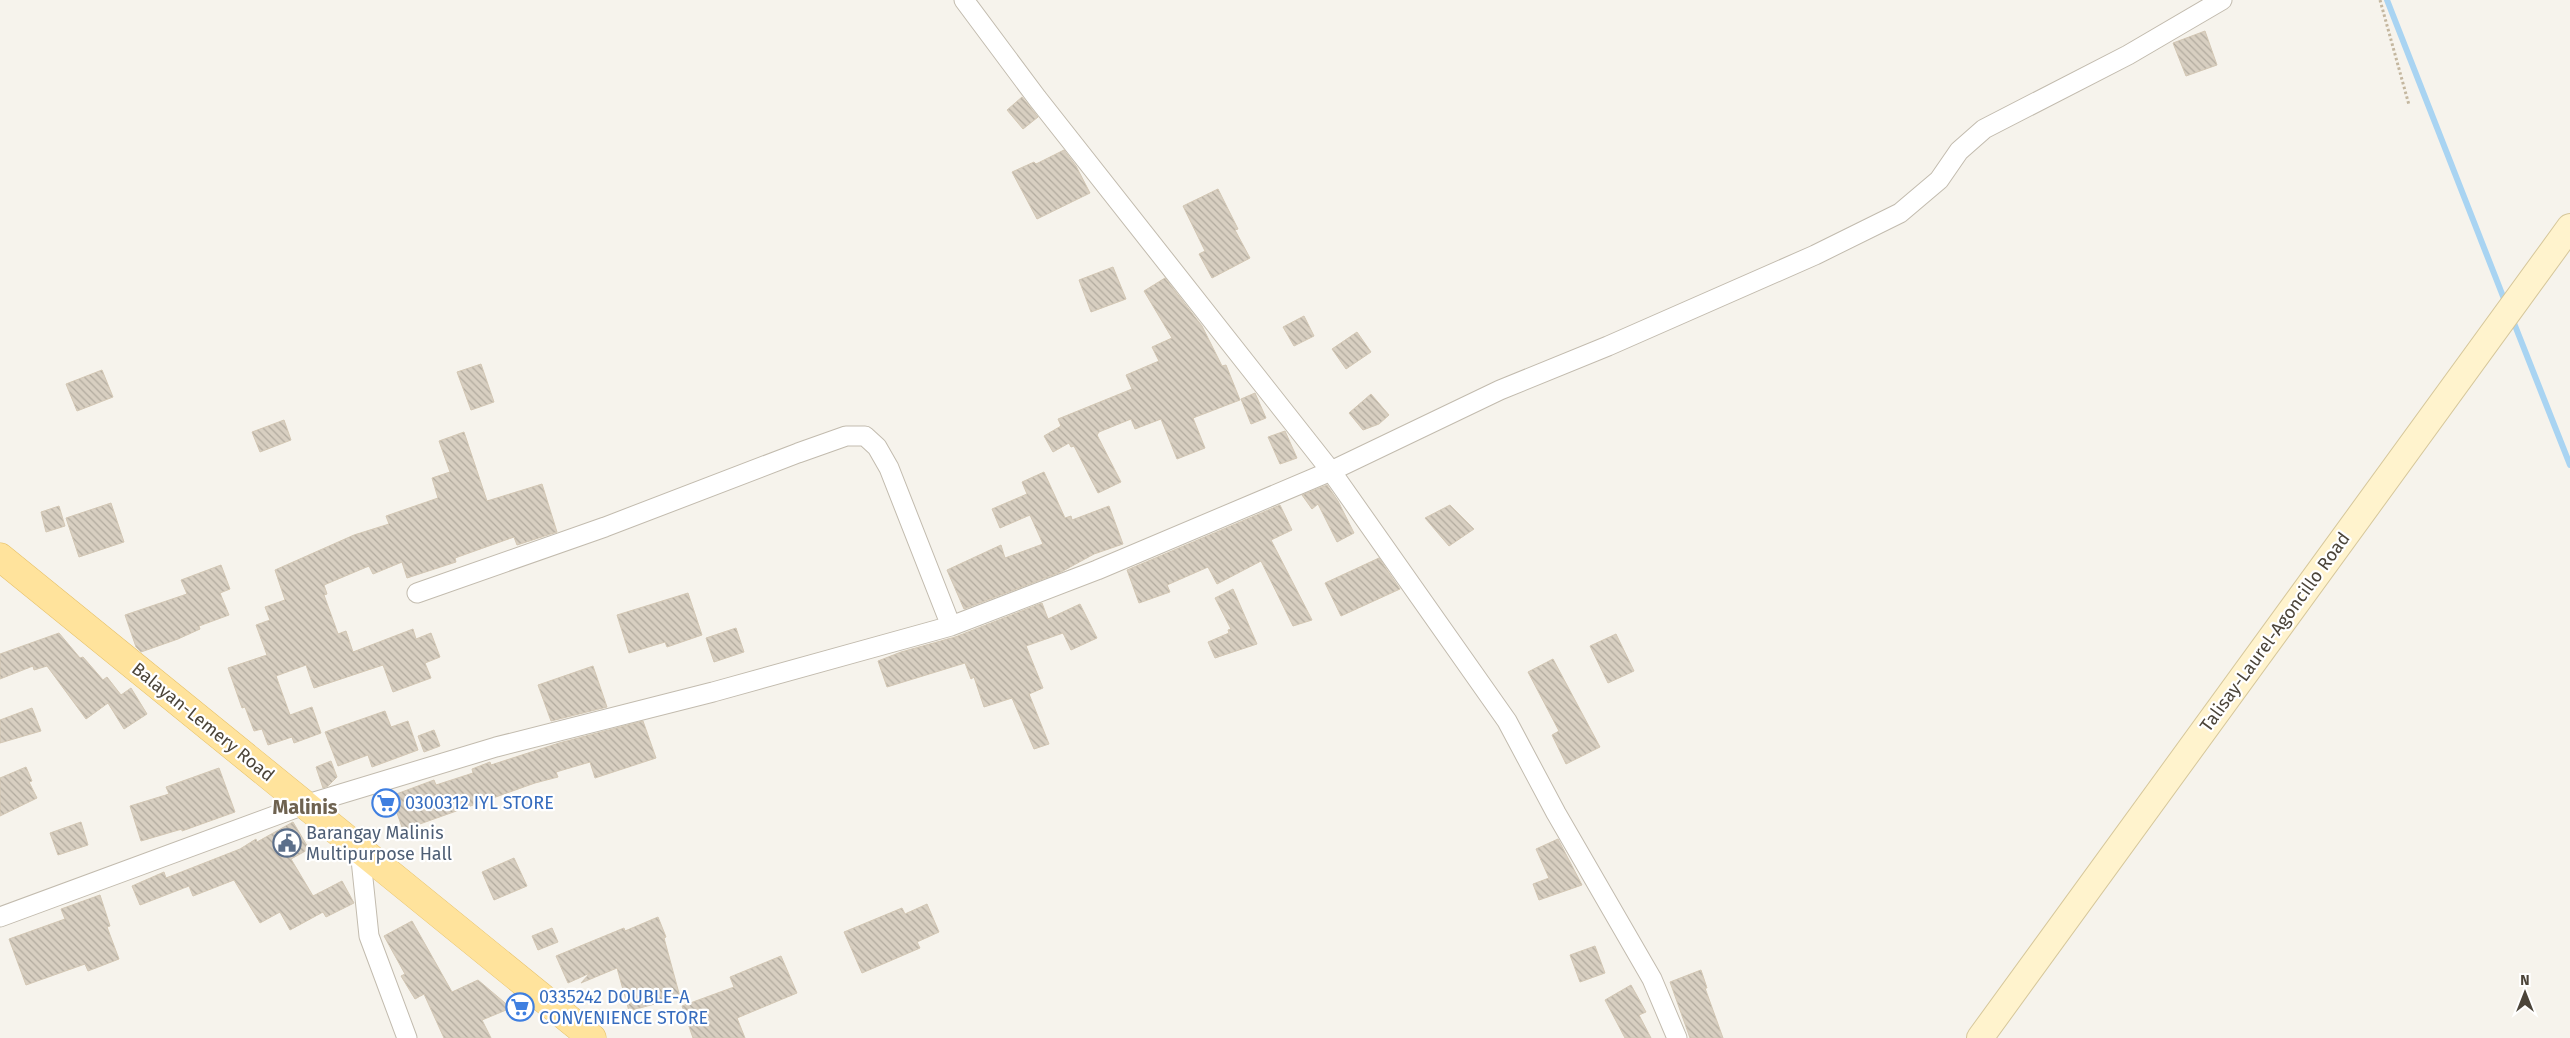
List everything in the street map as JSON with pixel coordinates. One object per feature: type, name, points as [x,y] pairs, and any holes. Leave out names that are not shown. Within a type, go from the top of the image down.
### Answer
[{"type":"main road","name":"Talisay-Laurel-Agoncillo Road","points":[[1980,1038],[2570,226]]},
{"type":"main road","name":"Balayan-Lemery Road","points":[[0,557],[592,1038]]},
{"type":"street","points":[[964,0],[1037,98],[1331,471],[1507,721],[1556,813],[1652,979],[1677,1038]]},
{"type":"street","points":[[0,916],[304,805],[496,748],[713,692],[951,626],[1097,570],[1331,471],[1500,390],[1608,346],[1815,254],[1900,213],[1939,180],[1959,151],[1984,129],[2128,54],[2222,0]]},
{"type":"street","points":[[417,593],[605,527],[846,436],[865,436],[877,447],[889,468],[951,626]]},
{"type":"street","points":[[360,850],[370,936],[408,1038]]},
{"type":"path","points":[[2380,0],[2409,105]]},
{"type":"building","points":[[2205,31],[2217,65],[2186,76],[2173,43]]},
{"type":"building","points":[[1022,97],[1038,117],[1023,129],[1007,110]]},
{"type":"building","points":[[1064,150],[1076,166],[1090,193],[1037,219],[1012,172],[1034,162],[1036,164]]},
{"type":"building","points":[[1218,189],[1238,229],[1235,230],[1250,258],[1212,278],[1199,254],[1205,251],[1183,206]]},
{"type":"building","points":[[1113,267],[1126,299],[1091,312],[1079,280]]},
{"type":"building","points":[[1165,278],[1202,326],[1222,366],[1226,365],[1240,400],[1193,418],[1205,448],[1177,459],[1161,419],[1135,429],[1131,419],[1099,432],[1097,435],[1121,482],[1098,493],[1074,446],[1071,447],[1069,443],[1053,452],[1044,436],[1061,426],[1058,419],[1132,389],[1126,375],[1159,361],[1152,347],[1172,338],[1144,291]]},
{"type":"building","points":[[1304,316],[1314,336],[1294,346],[1283,327]]},
{"type":"building","points":[[1357,332],[1371,352],[1346,369],[1332,349]]},
{"type":"building","points":[[481,364],[494,402],[471,410],[457,372]]},
{"type":"building","points":[[102,370],[113,397],[77,411],[66,384]]},
{"type":"building","points":[[1255,393],[1266,418],[1251,424],[1241,399]]},
{"type":"building","points":[[1371,394],[1389,415],[1379,424],[1363,430],[1349,413]]},
{"type":"building","points":[[284,420],[291,440],[260,452],[252,432]]},
{"type":"building","points":[[1285,431],[1297,458],[1280,464],[1268,437]]},
{"type":"building","points":[[464,432],[487,501],[542,484],[557,532],[517,545],[514,537],[455,558],[456,562],[407,578],[402,562],[373,574],[369,566],[324,585],[327,594],[324,595],[338,634],[346,631],[353,652],[413,629],[416,639],[431,633],[440,657],[425,663],[431,678],[393,692],[383,665],[314,688],[306,665],[276,676],[290,715],[312,707],[321,733],[294,743],[292,737],[268,745],[262,729],[254,731],[245,707],[242,708],[228,668],[267,655],[256,625],[270,620],[265,607],[285,600],[275,570],[354,535],[389,524],[386,516],[438,498],[432,478],[450,472],[439,441]]},
{"type":"building","points":[[1044,472],[1065,518],[1071,516],[1072,520],[1109,506],[1123,544],[1094,554],[1061,572],[964,609],[947,570],[1001,545],[1005,558],[1043,544],[1030,515],[1000,528],[992,509],[1027,494],[1022,482]]},
{"type":"building","points":[[1327,485],[1338,501],[1354,533],[1337,542],[1318,504],[1312,509],[1302,495]]},
{"type":"building","points":[[111,503],[124,542],[79,557],[66,518]]},
{"type":"building","points":[[1280,505],[1292,530],[1271,540],[1312,620],[1293,626],[1261,561],[1217,584],[1208,567],[1167,585],[1170,592],[1139,603],[1127,570]]},
{"type":"building","points":[[1450,505],[1474,529],[1449,546],[1425,518]]},
{"type":"building","points":[[59,506],[65,526],[46,532],[41,512]]},
{"type":"building","points":[[1379,558],[1400,589],[1341,616],[1325,583]]},
{"type":"building","points":[[221,565],[230,589],[220,593],[229,615],[199,626],[200,629],[178,639],[141,652],[136,647],[125,615],[187,594],[181,580]]},
{"type":"building","points":[[1233,589],[1257,644],[1215,658],[1208,642],[1229,633],[1228,630],[1231,629],[1215,598]]},
{"type":"building","points":[[688,593],[702,635],[667,647],[665,642],[629,653],[617,615]]},
{"type":"building","points":[[1042,603],[1048,619],[1080,604],[1097,638],[1071,650],[1063,633],[1026,646],[1043,688],[1029,694],[1049,744],[1034,749],[1012,698],[984,707],[974,677],[971,679],[965,663],[887,687],[878,661],[901,652],[955,637]]},
{"type":"building","points":[[736,628],[744,652],[714,662],[706,638]]},
{"type":"building","points":[[59,633],[80,658],[83,657],[103,680],[107,677],[121,695],[131,688],[147,714],[124,729],[108,703],[86,719],[47,666],[34,670],[33,666],[0,679],[0,654]]},
{"type":"building","points":[[1616,634],[1634,671],[1608,683],[1590,646]]},
{"type":"building","points":[[1553,659],[1600,747],[1566,764],[1552,735],[1559,731],[1528,672]]},
{"type":"building","points":[[593,666],[607,707],[551,721],[538,685]]},
{"type":"building","points":[[32,708],[41,731],[0,743],[0,720]]},
{"type":"building","points":[[385,711],[391,727],[408,721],[418,750],[372,767],[368,755],[338,766],[325,732]]},
{"type":"building","points":[[643,721],[656,758],[595,778],[590,762],[556,772],[558,777],[535,783],[403,830],[391,796],[434,780],[436,785],[473,773],[472,769],[490,762],[491,765],[559,743]]},
{"type":"building","points":[[434,730],[440,746],[424,752],[418,736]]},
{"type":"building","points":[[331,761],[337,777],[328,786],[323,788],[316,767]]},
{"type":"building","points":[[26,767],[32,781],[29,782],[37,798],[0,816],[0,778]]},
{"type":"building","points":[[219,768],[235,812],[182,831],[182,829],[141,841],[130,806],[169,794],[166,787]]},
{"type":"building","points":[[81,822],[88,845],[58,855],[50,833]]},
{"type":"building","points":[[293,822],[309,849],[291,859],[313,896],[342,881],[354,903],[326,917],[323,912],[290,930],[280,912],[260,923],[234,880],[193,896],[189,886],[140,905],[132,886],[164,872],[166,878],[240,849],[256,839],[257,842]]},
{"type":"building","points":[[1558,839],[1582,885],[1539,900],[1533,884],[1549,878],[1536,849]]},
{"type":"building","points":[[514,858],[527,886],[494,900],[482,872]]},
{"type":"building","points":[[100,895],[110,926],[107,927],[119,959],[88,971],[85,964],[26,985],[9,939],[65,919],[61,909]]},
{"type":"building","points":[[927,904],[939,932],[917,942],[920,948],[862,973],[844,932],[902,908],[905,914]]},
{"type":"building","points":[[658,917],[666,937],[664,938],[680,997],[629,1011],[617,968],[581,983],[590,973],[568,983],[556,956],[624,928],[625,931]]},
{"type":"building","points":[[412,921],[452,992],[478,980],[511,1008],[482,1020],[491,1038],[444,1038],[424,994],[415,999],[401,976],[405,974],[384,936]]},
{"type":"building","points":[[552,928],[558,942],[538,950],[532,936]]},
{"type":"building","points":[[1595,946],[1605,973],[1580,982],[1570,955]]},
{"type":"building","points":[[781,956],[797,993],[737,1018],[745,1038],[693,1038],[682,1006],[734,987],[730,977]]},
{"type":"building","points":[[1701,970],[1707,988],[1705,988],[1723,1038],[1690,1038],[1670,982]]},
{"type":"building","points":[[1631,985],[1646,1012],[1639,1015],[1651,1038],[1625,1038],[1605,1000]]},
{"type":"waterway","points":[[2387,0],[2506,304]]},
{"type":"waterway","points":[[2512,318],[2570,465]]},
{"type":"place","name":"0300312 IYL STORE","points":[[386,803]]},
{"type":"place","name":"Barangay Malinis Multipurpose Hall","points":[[287,843]]},
{"type":"place","name":"0335242 DOUBLE-A CONVENIENCE STORE","points":[[520,1007]]},
{"type":"district","name":"Malinis","points":[[305,807]]}]
